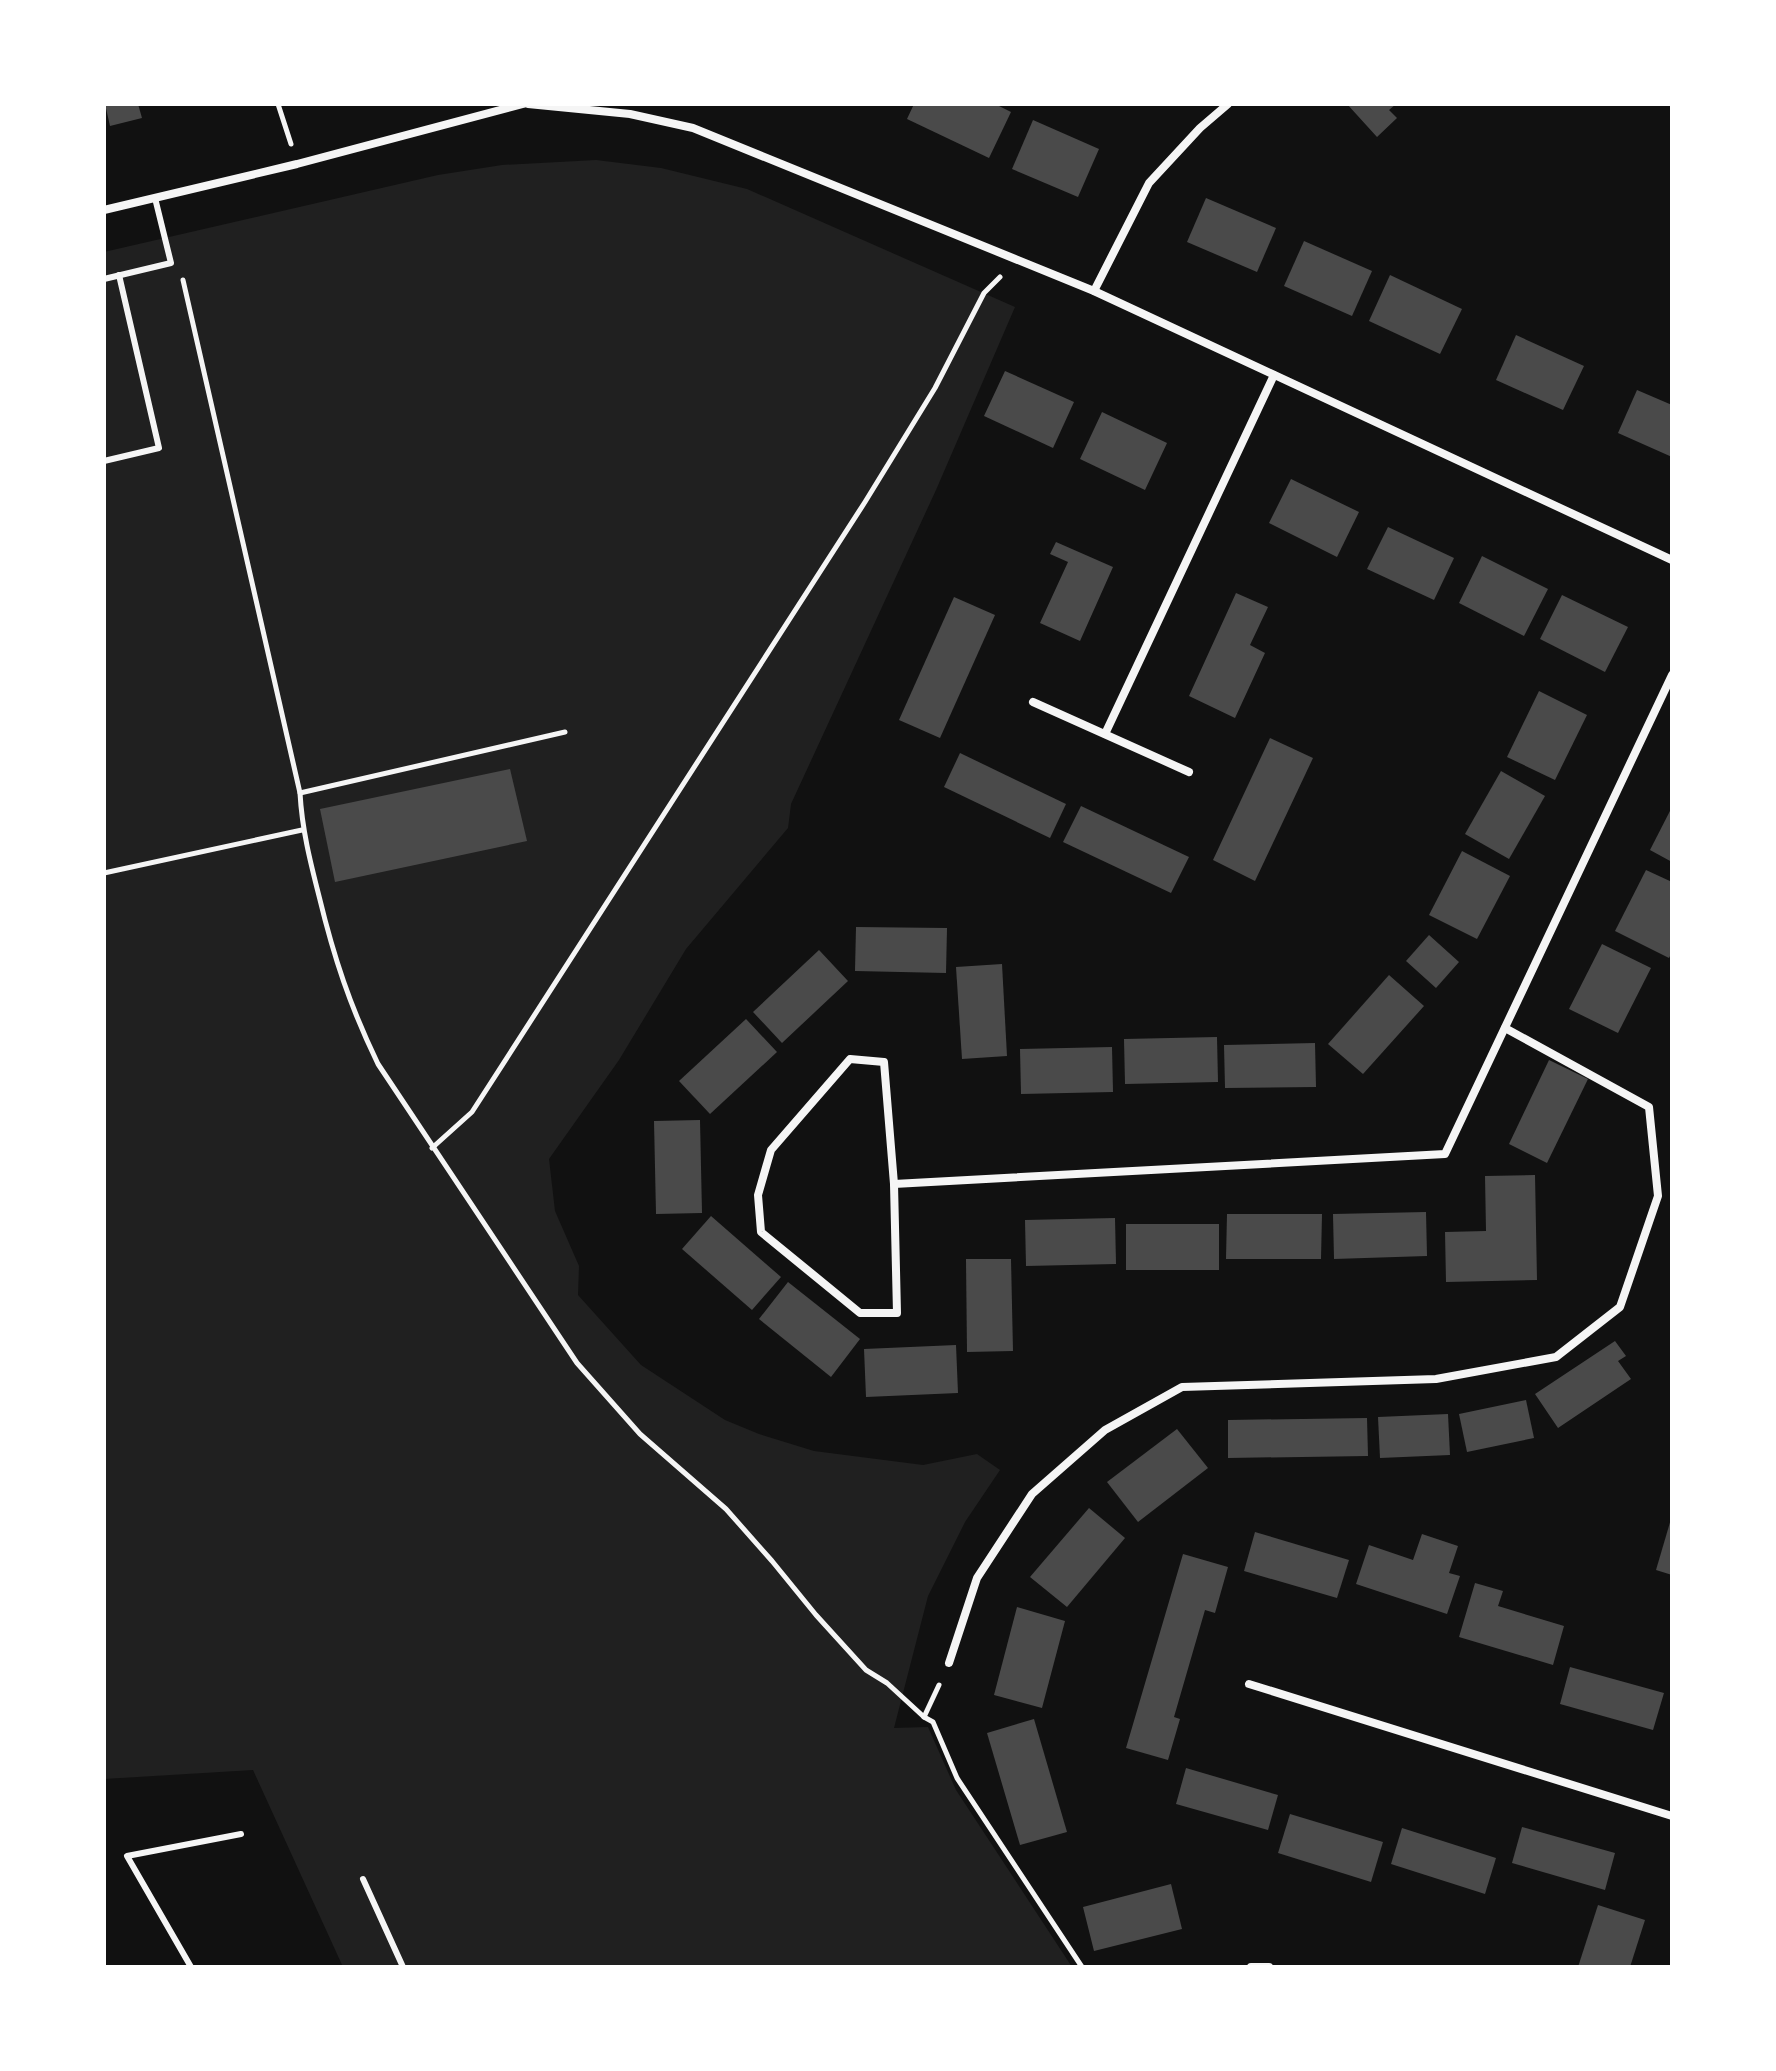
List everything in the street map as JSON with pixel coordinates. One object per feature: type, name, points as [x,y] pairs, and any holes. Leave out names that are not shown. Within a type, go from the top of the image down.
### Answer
[{"type":"street","points":[[104,210],[297,164],[526,104],[630,114],[693,128],[1094,291],[1672,560]]},
{"type":"street","points":[[1094,291],[1149,183],[1200,128],[1228,104]]},
{"type":"street","points":[[1105,734],[1274,375]]},
{"type":"street","points":[[894,1184],[1445,1154],[1672,675]]},
{"type":"street","points":[[1033,702],[1189,772]]},
{"type":"street","points":[[949,1663],[977,1578],[1032,1494],[1105,1430],[1182,1387],[1436,1379],[1541,1360],[1556,1357],[1620,1307],[1658,1196],[1649,1107],[1505,1028]]},
{"type":"street","points":[[850,1059],[884,1062],[894,1184],[897,1313],[860,1313],[761,1232],[758,1195],[771,1150],[850,1059]]},
{"type":"street","points":[[1249,1684],[1672,1816]]},
{"type":"street","points":[[1251,1967],[1269,1967]]},
{"type":"lane","points":[[104,279],[171,263],[155,198]]},
{"type":"lane","points":[[104,461],[159,448],[119,275]]},
{"type":"lane","points":[[191,1967],[127,1856],[241,1834]]},
{"type":"lane","points":[[363,1879],[403,1967]]},
{"type":"path","points":[[278,104],[297,164]]},
{"type":"path","points":[[432,1148],[472,1112],[865,502],[935,388],[984,293],[1018,259]]},
{"type":"path","points":[[171,263],[182,278],[300,793],[303,830],[335,963],[353,1013],[378,1064],[577,1363],[640,1434],[726,1509],[866,1670],[887,1683],[933,1722],[957,1778],[1082,1967]]},
{"type":"path","points":[[300,793],[565,732]]},
{"type":"path","points":[[104,873],[303,830]]},
{"type":"path","points":[[924,1717],[949,1663]]},
{"type":"shaded area","points":[[596,160],[661,168],[747,189],[1015,307],[936,490],[791,804],[788,828],[686,949],[619,1060],[549,1159],[555,1211],[579,1266],[578,1295],[641,1365],[725,1420],[814,1451],[923,1465],[977,1454],[1000,1470],[965,1522],[928,1596],[894,1728],[928,1727],[956,1790],[1072,1967],[343,1967],[253,1770],[104,1779],[104,252],[438,175],[502,165]]},
{"type":"building","points":[[105,104],[138,104],[142,118],[110,126]]},
{"type":"building","points":[[914,104],[995,104],[1011,112],[989,158],[907,119]]},
{"type":"building","points":[[1347,104],[1396,104],[1389,110],[1397,118],[1377,137]]},
{"type":"building","points":[[1033,120],[1099,149],[1078,197],[1012,169]]},
{"type":"building","points":[[1206,198],[1276,228],[1257,272],[1187,242]]},
{"type":"building","points":[[1304,241],[1372,271],[1352,316],[1284,286]]},
{"type":"building","points":[[1390,275],[1462,309],[1440,354],[1369,321]]},
{"type":"building","points":[[1516,335],[1584,366],[1563,410],[1496,380]]},
{"type":"building","points":[[1005,371],[1074,402],[1053,448],[984,416]]},
{"type":"building","points":[[1637,390],[1672,405],[1672,457],[1618,433]]},
{"type":"building","points":[[1102,412],[1167,443],[1145,490],[1080,459]]},
{"type":"building","points":[[1291,479],[1359,512],[1337,557],[1269,523]]},
{"type":"building","points":[[1388,527],[1454,558],[1434,600],[1367,569]]},
{"type":"building","points":[[1056,542],[1113,567],[1080,641],[1040,623],[1068,562],[1050,554]]},
{"type":"building","points":[[1482,556],[1548,589],[1524,636],[1459,603]]},
{"type":"building","points":[[1236,593],[1268,607],[1250,645],[1265,653],[1235,718],[1189,696]]},
{"type":"building","points":[[1562,595],[1628,627],[1605,672],[1540,639]]},
{"type":"building","points":[[954,597],[995,615],[940,738],[899,720]]},
{"type":"building","points":[[1539,691],[1587,715],[1555,780],[1507,757]]},
{"type":"building","points":[[1270,738],[1313,758],[1255,881],[1213,860]]},
{"type":"building","points":[[960,753],[1066,804],[1050,838],[944,787]]},
{"type":"building","points":[[510,769],[527,841],[335,882],[320,809]]},
{"type":"building","points":[[1501,771],[1545,796],[1509,859],[1465,834]]},
{"type":"building","points":[[1081,806],[1189,857],[1171,893],[1063,842]]},
{"type":"building","points":[[1672,807],[1672,862],[1650,850]]},
{"type":"building","points":[[1462,851],[1510,876],[1477,939],[1429,915]]},
{"type":"building","points":[[1646,870],[1672,882],[1672,952],[1669,958],[1615,931]]},
{"type":"building","points":[[856,927],[947,928],[946,973],[855,971]]},
{"type":"building","points":[[1429,935],[1459,962],[1436,988],[1406,961]]},
{"type":"building","points":[[1602,944],[1651,968],[1618,1033],[1569,1009]]},
{"type":"building","points":[[819,950],[848,981],[782,1043],[753,1012]]},
{"type":"building","points":[[1002,964],[1007,1056],[962,1059],[956,967]]},
{"type":"building","points":[[1389,975],[1424,1006],[1363,1074],[1328,1044]]},
{"type":"building","points":[[746,1019],[777,1052],[710,1114],[679,1081]]},
{"type":"building","points":[[1217,1037],[1218,1082],[1125,1084],[1124,1039]]},
{"type":"building","points":[[1315,1043],[1316,1087],[1225,1088],[1224,1045]]},
{"type":"building","points":[[1112,1047],[1113,1092],[1021,1094],[1020,1049]]},
{"type":"building","points":[[1549,1060],[1588,1079],[1547,1163],[1509,1144]]},
{"type":"building","points":[[700,1120],[702,1213],[656,1214],[654,1121]]},
{"type":"building","points":[[1535,1175],[1537,1280],[1446,1282],[1445,1232],[1486,1231],[1485,1176]]},
{"type":"building","points":[[1426,1212],[1427,1256],[1334,1259],[1333,1214]]},
{"type":"building","points":[[1227,1214],[1322,1214],[1321,1259],[1226,1259]]},
{"type":"building","points":[[711,1216],[781,1277],[752,1310],[682,1249]]},
{"type":"building","points":[[1115,1218],[1116,1264],[1026,1266],[1025,1220]]},
{"type":"building","points":[[1126,1224],[1219,1224],[1219,1270],[1126,1270]]},
{"type":"building","points":[[966,1259],[1011,1259],[1013,1351],[967,1352]]},
{"type":"building","points":[[788,1282],[860,1339],[831,1377],[759,1319]]},
{"type":"building","points":[[1615,1341],[1626,1356],[1618,1361],[1631,1379],[1558,1428],[1535,1394]]},
{"type":"building","points":[[956,1345],[958,1393],[866,1397],[864,1349]]},
{"type":"building","points":[[1526,1400],[1534,1438],[1467,1452],[1459,1414]]},
{"type":"building","points":[[1448,1414],[1450,1455],[1380,1458],[1378,1417]]},
{"type":"building","points":[[1367,1418],[1368,1456],[1228,1458],[1228,1420]]},
{"type":"building","points":[[1177,1429],[1208,1468],[1138,1522],[1107,1482]]},
{"type":"building","points":[[1089,1508],[1125,1538],[1067,1607],[1030,1577]]},
{"type":"building","points":[[1672,1519],[1672,1575],[1656,1570]]},
{"type":"building","points":[[1255,1532],[1349,1560],[1337,1598],[1244,1571]]},
{"type":"building","points":[[1422,1534],[1458,1546],[1449,1573],[1460,1576],[1447,1614],[1356,1584],[1369,1545],[1413,1560]]},
{"type":"building","points":[[1183,1554],[1228,1567],[1215,1613],[1205,1610],[1174,1717],[1180,1719],[1168,1760],[1126,1748]]},
{"type":"building","points":[[1475,1583],[1503,1591],[1498,1606],[1564,1626],[1553,1665],[1459,1637]]},
{"type":"building","points":[[1017,1607],[1065,1621],[1042,1708],[994,1695]]},
{"type":"building","points":[[1570,1667],[1664,1693],[1653,1730],[1560,1704]]},
{"type":"building","points":[[1034,1719],[1067,1832],[1020,1845],[987,1733]]},
{"type":"building","points":[[1186,1768],[1278,1795],[1268,1830],[1176,1804]]},
{"type":"building","points":[[1290,1814],[1383,1842],[1371,1882],[1278,1853]]},
{"type":"building","points":[[1522,1827],[1615,1853],[1605,1890],[1512,1863]]},
{"type":"building","points":[[1402,1828],[1496,1858],[1485,1894],[1391,1864]]},
{"type":"building","points":[[1171,1884],[1182,1929],[1094,1951],[1083,1907]]},
{"type":"building","points":[[1598,1905],[1645,1920],[1630,1967],[1578,1967]]}]
